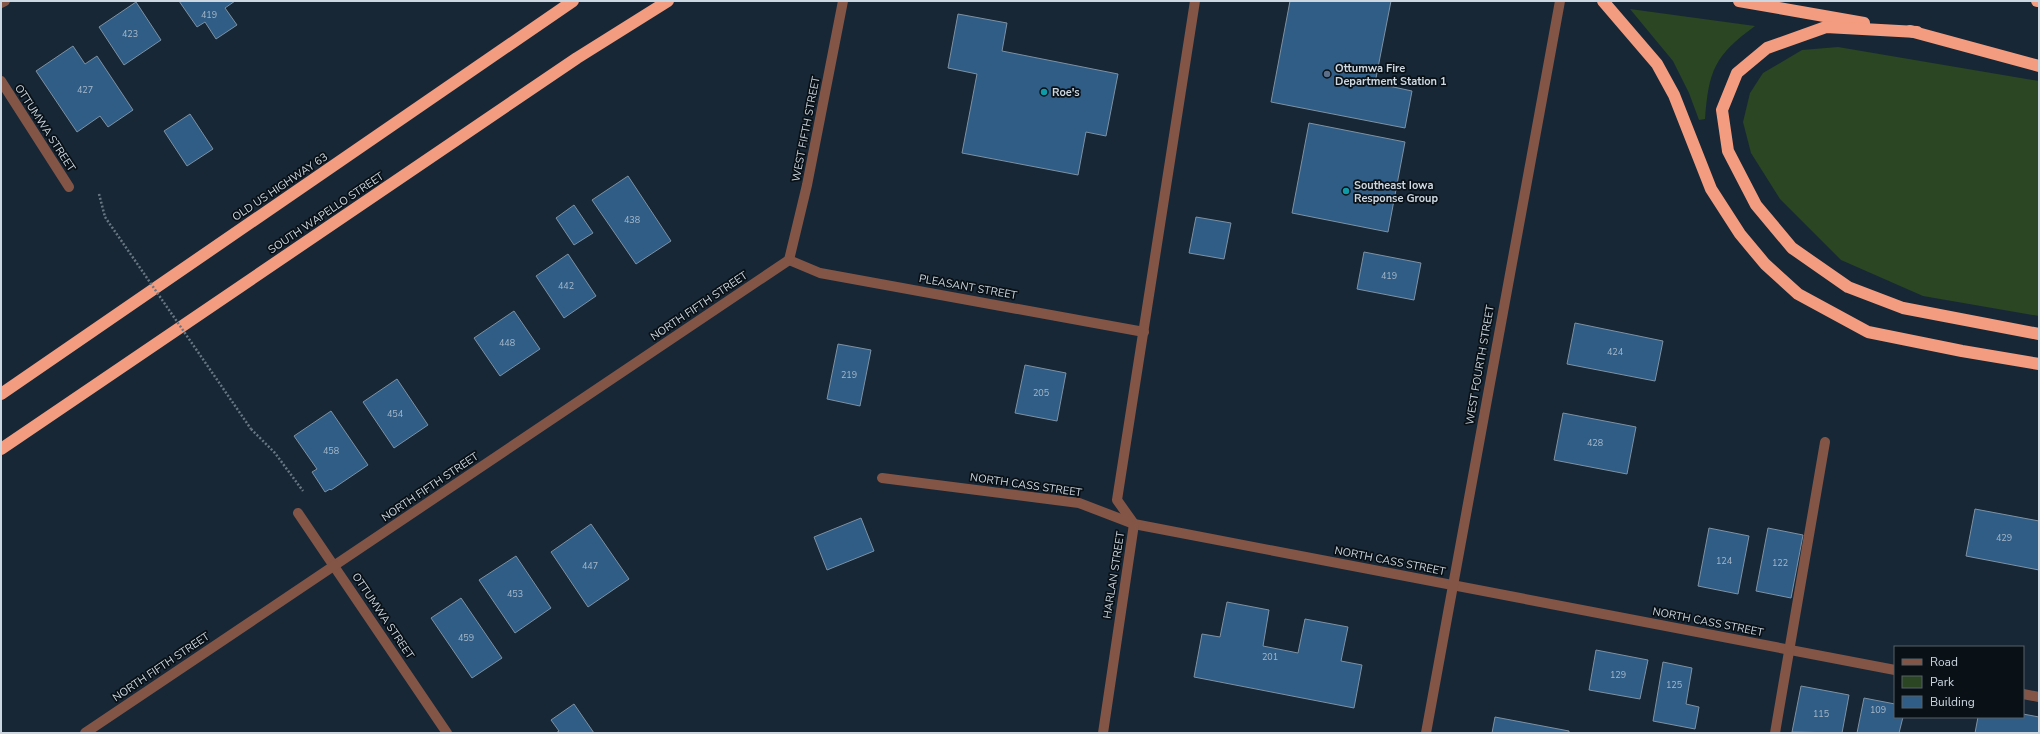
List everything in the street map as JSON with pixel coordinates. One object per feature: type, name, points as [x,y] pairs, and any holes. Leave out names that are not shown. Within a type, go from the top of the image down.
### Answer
[{"type":"highway","name":"OLD US HIGHWAY 63","points":[[1,394],[573,1]]},
{"type":"highway","name":"SOUTH WAPELLO STREET","points":[[1,449],[577,58],[668,1]]},
{"type":"highway","points":[[1603,1],[1657,64],[1674,95],[1711,189],[1740,234],[1765,264],[1798,294],[1868,332],[1962,351],[2039,364]]},
{"type":"highway","points":[[1739,1],[1917,32],[2039,66]]},
{"type":"highway","points":[[1917,32],[1826,28],[1767,48],[1737,73],[1722,110],[1728,151],[1756,205],[1792,248],[1848,287],[1903,308],[2039,334]]},
{"type":"street","points":[[1,4],[5,1]]},
{"type":"street","name":"WEST FIFTH STREET","points":[[789,260],[807,185],[843,1]]},
{"type":"street","name":"HARLAN STREET","points":[[1103,733],[1134,524],[1117,500],[1195,1]]},
{"type":"street","name":"WEST FOURTH STREET","points":[[1426,733],[1560,1]]},
{"type":"street","name":"OTTUMWA STREET","points":[[1,82],[69,187]]},
{"type":"street","name":"PLEASANT STREET","points":[[789,260],[820,273],[1144,332]]},
{"type":"street","name":"NORTH FIFTH STREET","points":[[85,733],[789,260]]},
{"type":"street","points":[[1775,733],[1825,442]]},
{"type":"street","name":"NORTH CASS STREET","points":[[882,478],[1079,503],[1134,524],[1894,670]]},
{"type":"street","name":"OTTUMWA STREET","points":[[298,513],[447,733]]},
{"type":"street","points":[[2024,694],[2039,697]]},
{"type":"path","points":[[98,194],[105,217],[251,429]]},
{"type":"green space","points":[[1630,9],[1755,26],[1730,46],[1716,65],[1709,88],[1705,119],[1699,120],[1689,93],[1673,61]]},
{"type":"green space","points":[[1838,47],[2039,81],[2039,316],[1923,296],[1841,260],[1780,199],[1751,153],[1743,122],[1750,93],[1763,73],[1802,50]]},
{"type":"building","points":[[179,1],[235,1],[225,8],[237,25],[216,39],[205,22],[197,27]]},
{"type":"building","name":"Ottumwa Fire Department Station 1","points":[[1290,1],[1391,1],[1375,83],[1412,91],[1405,128],[1271,102]]},
{"type":"building","points":[[136,2],[161,40],[124,65],[99,27]]},
{"type":"building","name":"Roe's","points":[[958,14],[1007,23],[1002,51],[1118,74],[1106,136],[1086,132],[1078,175],[962,153],[977,74],[948,68]]},
{"type":"building","points":[[73,46],[85,64],[97,56],[133,110],[108,127],[100,116],[77,132],[36,71]]},
{"type":"building","points":[[190,114],[213,149],[187,166],[164,131]]},
{"type":"building","name":"Southeast Iowa Response Group","points":[[1309,123],[1405,142],[1388,232],[1292,213]]},
{"type":"building","points":[[628,176],[671,241],[636,264],[592,200]]},
{"type":"building","points":[[574,205],[593,233],[574,245],[556,218]]},
{"type":"building","points":[[1196,217],[1231,223],[1224,259],[1189,253]]},
{"type":"building","points":[[1364,252],[1421,263],[1414,300],[1357,289]]},
{"type":"building","points":[[568,254],[596,296],[564,318],[536,276]]},
{"type":"building","points":[[514,311],[540,349],[500,376],[474,338]]},
{"type":"building","points":[[1575,323],[1663,341],[1655,381],[1567,364]]},
{"type":"building","points":[[838,344],[871,350],[860,406],[827,399]]},
{"type":"building","points":[[1025,365],[1066,373],[1057,421],[1015,413]]},
{"type":"building","points":[[397,379],[428,425],[394,448],[363,402]]},
{"type":"building","points":[[331,411],[368,465],[331,490],[330,489],[325,492],[312,472],[317,469],[294,436]]},
{"type":"building","points":[[1563,413],[1636,427],[1627,474],[1554,460]]},
{"type":"building","points":[[1975,509],[2039,521],[2039,570],[1966,556]]},
{"type":"building","points":[[861,518],[874,551],[827,570],[814,537]]},
{"type":"building","points":[[591,524],[629,579],[588,607],[551,552]]},
{"type":"building","points":[[1709,528],[1749,536],[1738,594],[1698,586]]},
{"type":"building","points":[[1768,528],[1803,535],[1791,598],[1756,591]]},
{"type":"building","points":[[516,556],[551,608],[515,633],[479,580]]},
{"type":"building","points":[[461,598],[502,658],[472,678],[431,618]]},
{"type":"building","points":[[1227,602],[1269,610],[1263,646],[1298,653],[1305,619],[1348,627],[1341,661],[1362,665],[1354,708],[1194,677],[1202,634],[1220,637]]},
{"type":"building","points":[[1596,650],[1648,660],[1640,699],[1589,690]]},
{"type":"building","points":[[1663,662],[1692,668],[1686,704],[1699,707],[1695,729],[1653,721]]},
{"type":"building","points":[[1801,686],[1849,695],[1842,733],[1792,732]]},
{"type":"building","points":[[1864,698],[1894,704],[1894,718],[1903,718],[1899,733],[1857,733]]},
{"type":"building","points":[[574,704],[594,733],[556,733],[559,731],[551,720]]},
{"type":"building","points":[[2024,714],[2039,717],[2039,733],[1975,733],[1978,718],[2024,718]]},
{"type":"building","points":[[1495,717],[1569,731],[1569,733],[1492,733]]},
{"type":"place","name":"Ottumwa Fire Department Station 1","points":[[1327,74]]},
{"type":"place","name":"Roe's","points":[[1044,92]]},
{"type":"place","name":"Southeast Iowa Response Group","points":[[1346,191]]}]
